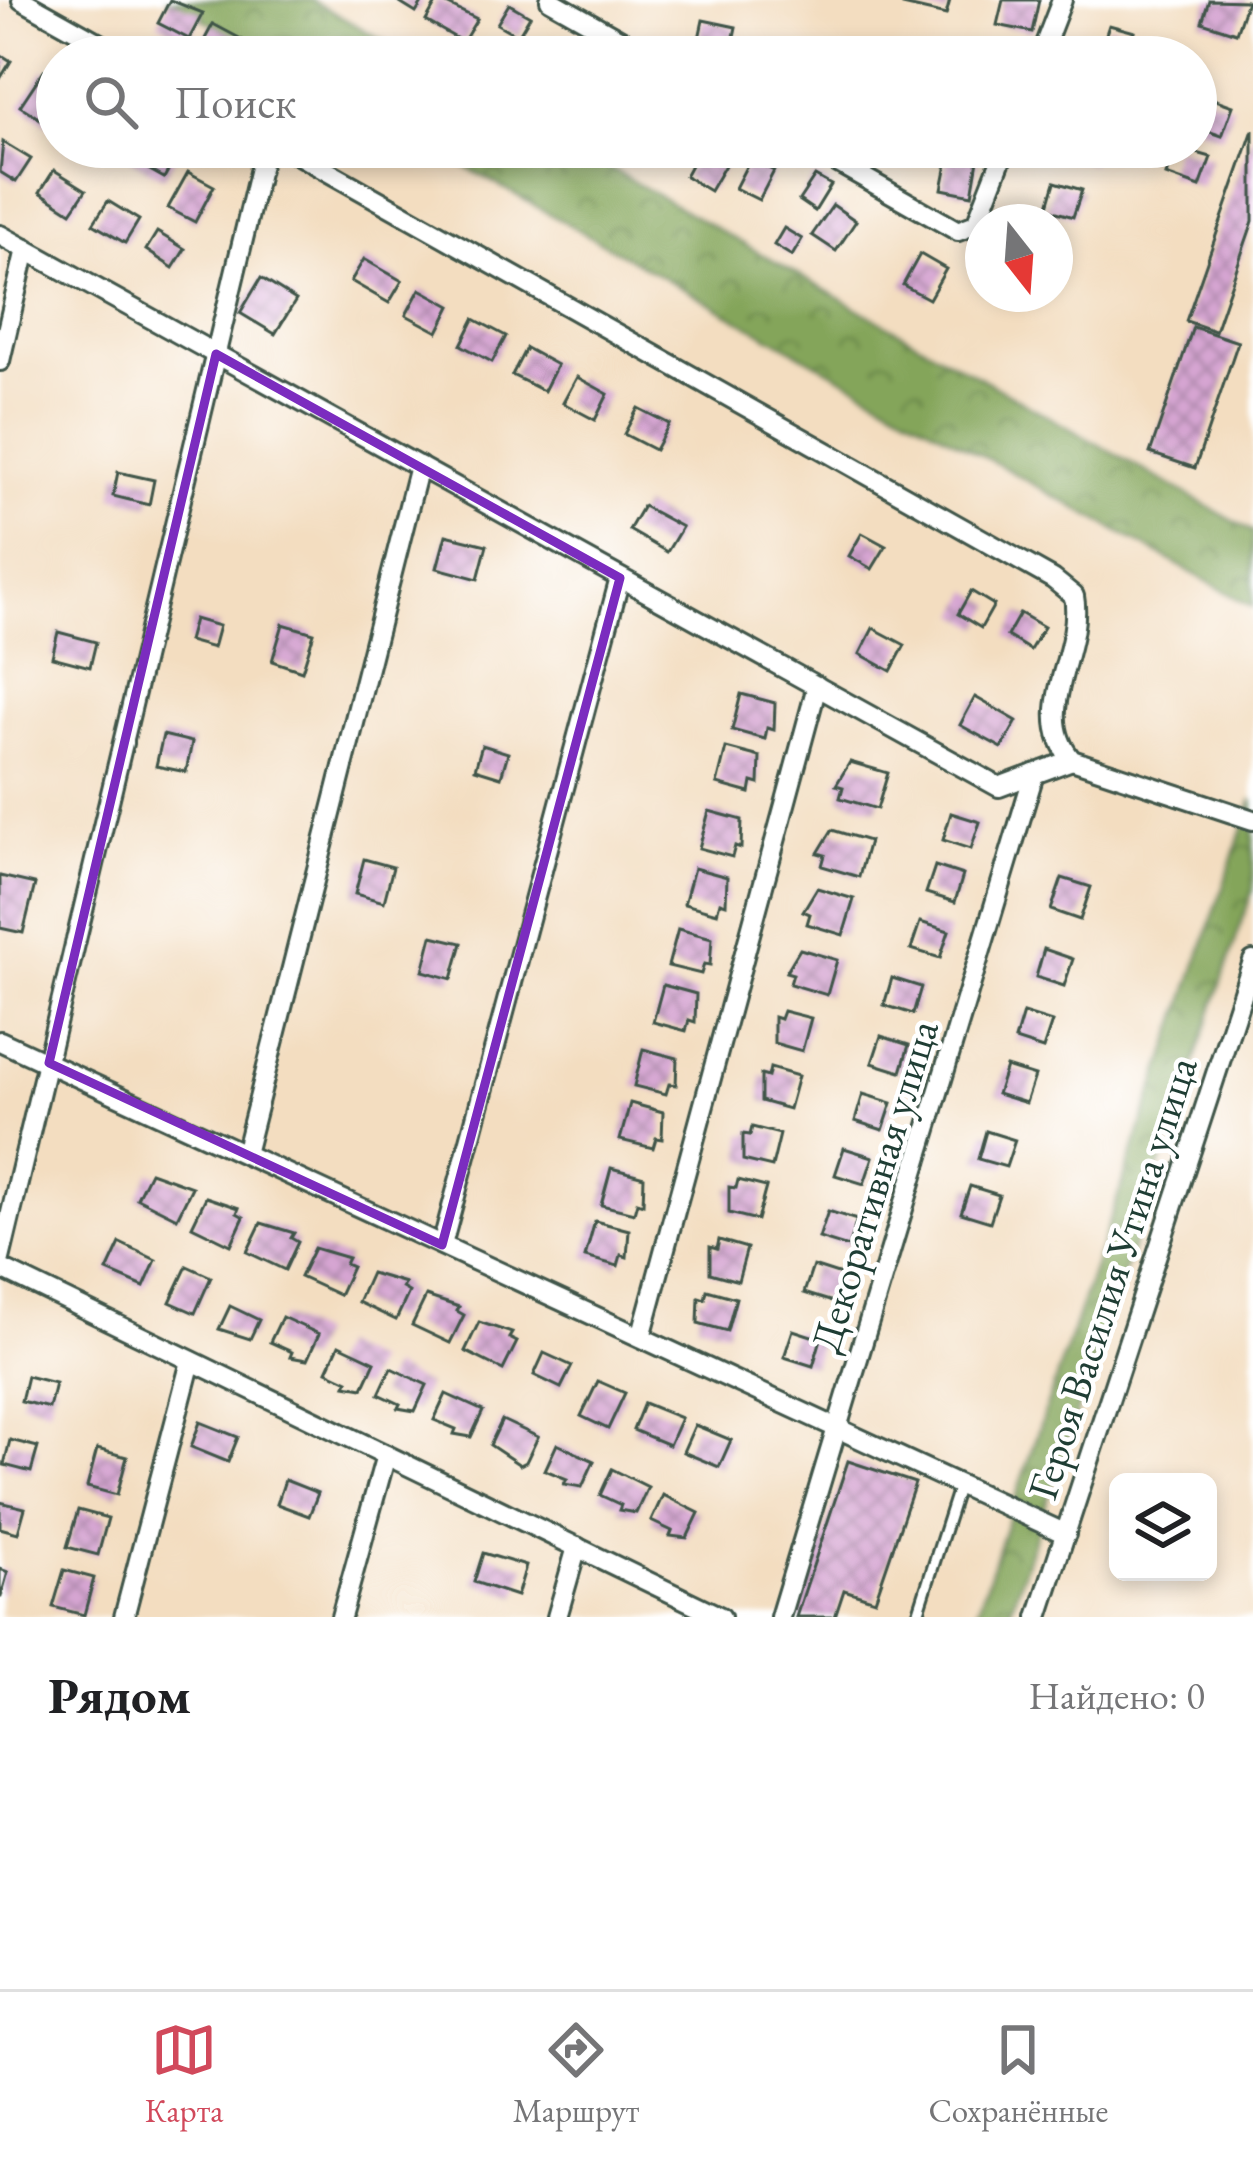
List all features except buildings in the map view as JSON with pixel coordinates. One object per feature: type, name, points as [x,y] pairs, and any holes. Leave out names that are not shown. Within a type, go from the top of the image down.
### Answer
[{"type":"street","points":[[22,0],[86,36]]},
{"type":"street","points":[[550,0],[614,36]]},
{"type":"street","points":[[1048,36],[1062,0]]},
{"type":"street","points":[[260,168],[0,1263],[191,1361],[721,1617]]},
{"type":"street","points":[[321,168],[1053,579],[1074,596],[1078,620],[1053,716],[1056,741],[1072,760],[1253,820]]},
{"type":"street","points":[[847,168],[958,231],[976,224],[998,168]]},
{"type":"street","points":[[0,235],[999,787],[1072,760]]},
{"type":"street","points":[[0,361],[26,249]]},
{"type":"street","points":[[245,1154],[419,466]]},
{"type":"street","points":[[442,1245],[620,578]]},
{"type":"street","points":[[641,1337],[817,686]]},
{"type":"street","name":"Декоративная улица","points":[[780,1617],[1034,774]]},
{"type":"street","name":"Героя Василия Утина улица","points":[[1038,1617],[1253,962]]},
{"type":"street","points":[[0,1041],[1066,1534]]},
{"type":"street","points":[[124,1617],[191,1361]]},
{"type":"street","points":[[341,1617],[386,1455]]},
{"type":"street","points":[[556,1617],[577,1547]]},
{"type":"lane","points":[[916,1617],[959,1485]]},
{"type":"highlighted area","points":[[216,354],[620,578],[442,1245],[49,1063]]},
{"type":"green space","points":[[169,0],[311,0],[375,36],[233,36]]},
{"type":"green space","points":[[468,168],[609,168],[1253,532],[1253,607]]},
{"type":"green space","points":[[1253,799],[1253,889],[1008,1617],[975,1617]]}]
